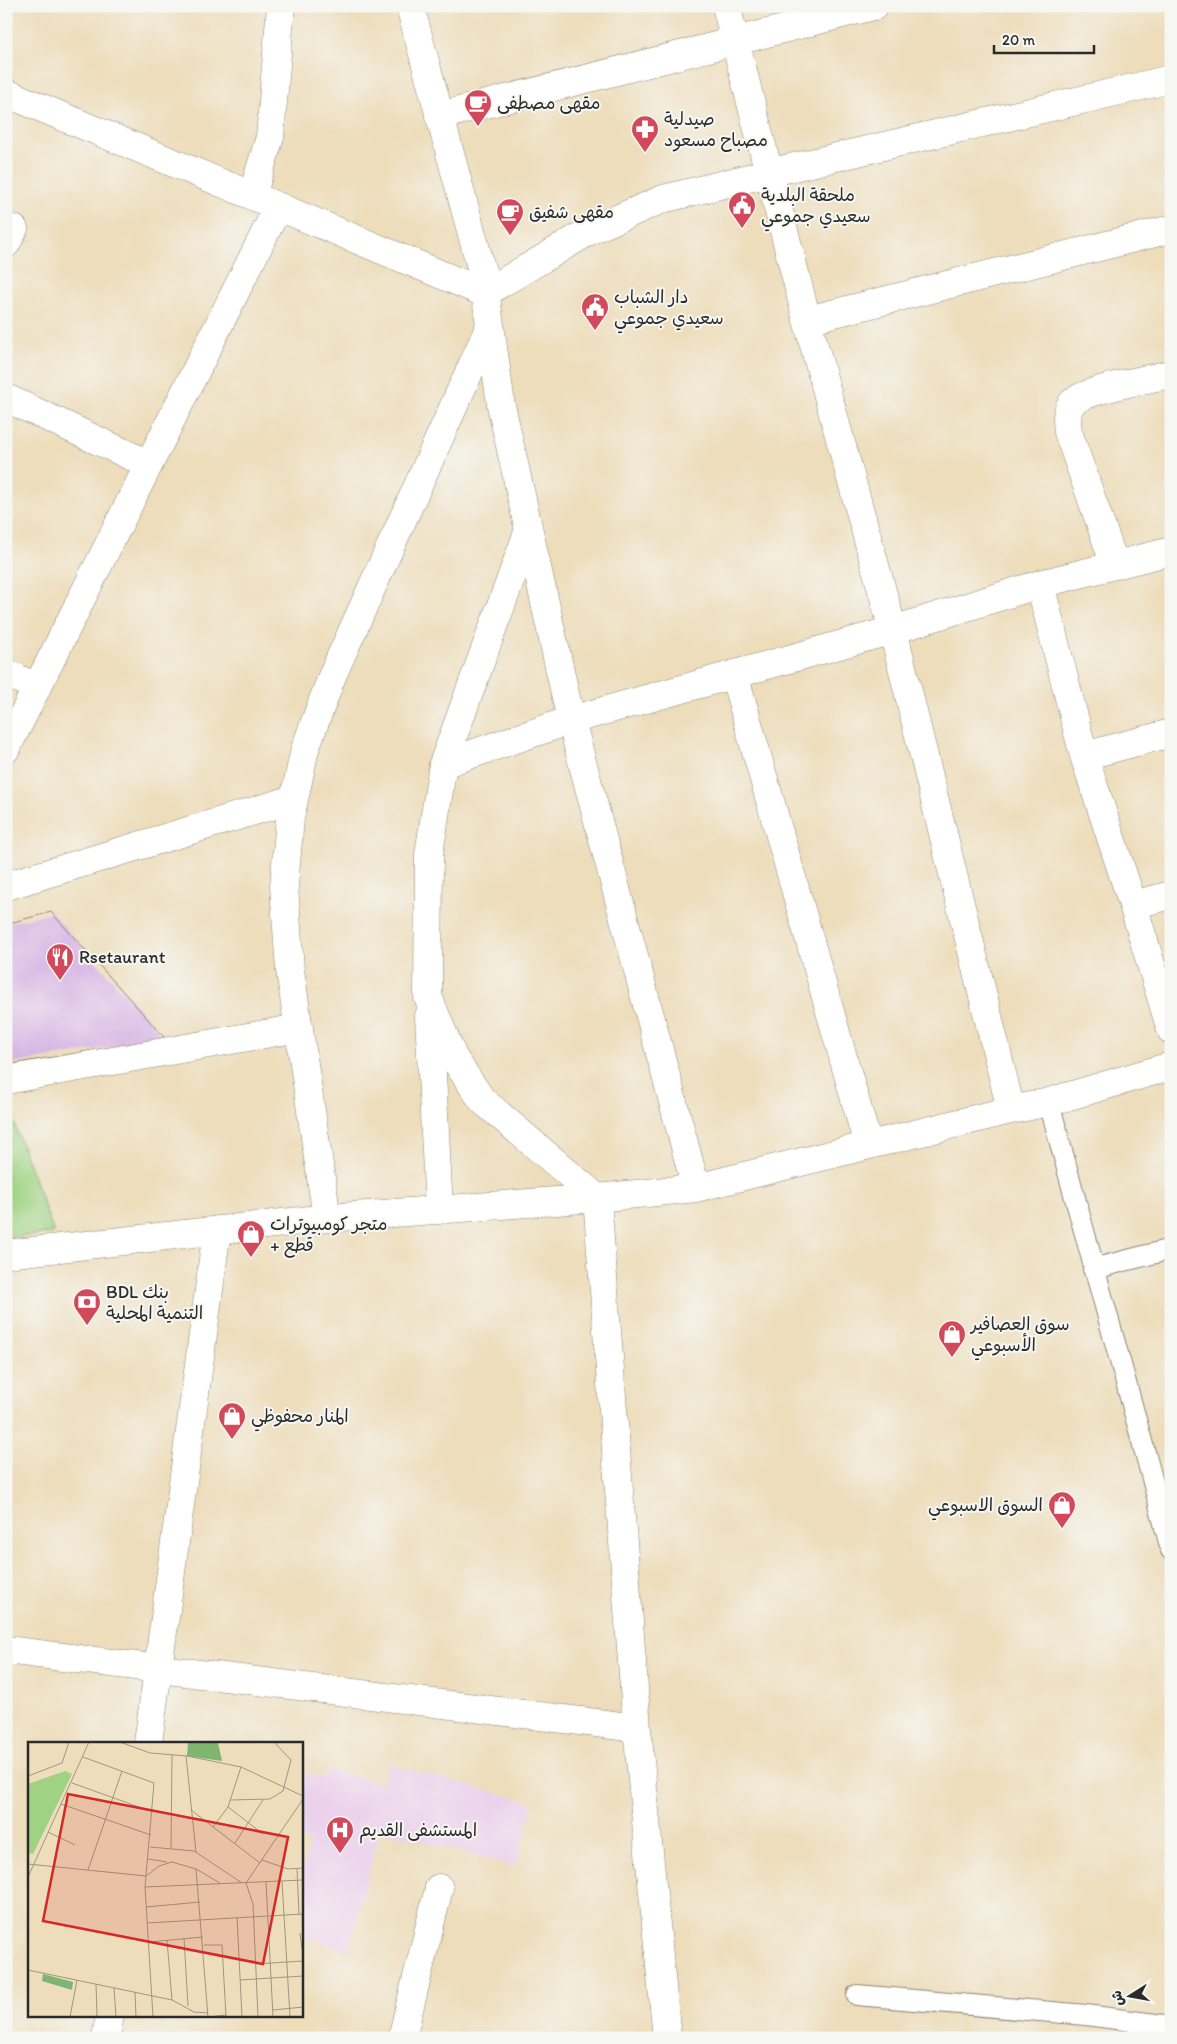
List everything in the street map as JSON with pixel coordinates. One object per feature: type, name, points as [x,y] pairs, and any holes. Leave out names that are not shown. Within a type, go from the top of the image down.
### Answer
[{"type":"street","points":[[252,196],[270,137],[281,6]]},
{"type":"street","points":[[410,6],[483,275],[501,406],[572,720],[696,1188]]},
{"type":"street","points":[[726,6],[807,320],[893,630],[1011,1110]]},
{"type":"street","points":[[439,116],[874,6]]},
{"type":"street","points":[[485,293],[591,230],[663,199],[1171,79]]},
{"type":"street","points":[[6,93],[485,293]]},
{"type":"street","points":[[6,749],[278,207]]},
{"type":"street","points":[[807,320],[1171,229]]},
{"type":"street","points":[[327,1218],[290,970],[284,886],[290,818],[305,749],[332,676],[490,328]]},
{"type":"street","points":[[1115,565],[1068,432],[1068,411],[1072,403],[1092,393],[1171,374]]},
{"type":"street","points":[[6,398],[148,464]]},
{"type":"street","points":[[439,1210],[428,997],[429,854],[444,764],[528,532]]},
{"type":"street","points":[[444,764],[572,720],[893,630],[1040,584],[1171,551]]},
{"type":"street","points":[[1040,584],[1084,756],[1133,905],[1171,1030]]},
{"type":"street","points":[[6,672],[36,687]]},
{"type":"street","points":[[734,674],[868,1145]]},
{"type":"street","points":[[1084,756],[1171,733]]},
{"type":"street","points":[[6,886],[294,799]]},
{"type":"street","points":[[1133,905],[1171,895]]},
{"type":"street","points":[[428,997],[454,1057],[482,1100],[597,1198],[637,1728],[667,2038]]},
{"type":"street","points":[[6,1080],[299,1028]]},
{"type":"street","points":[[6,1254],[327,1218],[597,1198],[696,1188],[1049,1102],[1171,1066]]},
{"type":"street","points":[[148,1742],[217,1230]]},
{"type":"street","points":[[6,1650],[637,1728]]},
{"type":"street","points":[[402,2038],[439,1888]]},
{"type":"street","points":[[106,2038],[110,2016]]},
{"type":"lane","points":[[1049,1102],[1093,1269],[1128,1385],[1171,1550]]},
{"type":"lane","points":[[1093,1269],[1171,1250]]},
{"type":"lane","points":[[857,1995],[1086,2015],[1171,2026]]},
{"type":"shaded area","name":"المستشفى القديم","points":[[388,1764],[533,1803],[516,1867],[380,1830],[348,1950],[302,1937],[302,1870],[310,1842],[302,1839],[302,1772],[323,1778],[326,1769],[382,1784]]},
{"type":"green space","points":[[6,1115],[11,1115],[54,1233],[6,1238]]},
{"type":"building","name":"Rsetaurant","points":[[51,912],[165,1038],[6,1065],[6,924]]},
{"type":"place","name":"مقهى مصطفى","points":[[478,127]]},
{"type":"place","name":"صيدلية مصباح مسعود","points":[[645,153]]},
{"type":"place","name":"ملحقة البلدية سعيدي جموعي","points":[[742,229]]},
{"type":"place","name":"مقهى شفيق","points":[[510,236]]},
{"type":"place","name":"دار الشباب سعيدي جموعي","points":[[595,331]]},
{"type":"place","name":"Rsetaurant","points":[[60,981]]},
{"type":"place","name":"متجر كومبيوترات + قطع","points":[[251,1258]]},
{"type":"place","name":"BDL بنك التنمية المحلية","points":[[87,1326]]},
{"type":"place","name":"سوق العصافير الأسبوعي","points":[[952,1358]]},
{"type":"place","name":"المنار محفوظي","points":[[232,1440]]},
{"type":"place","name":"السوق الاسبوعي","points":[[1062,1529]]},
{"type":"place","name":"المستشفى القديم","points":[[340,1854]]}]
